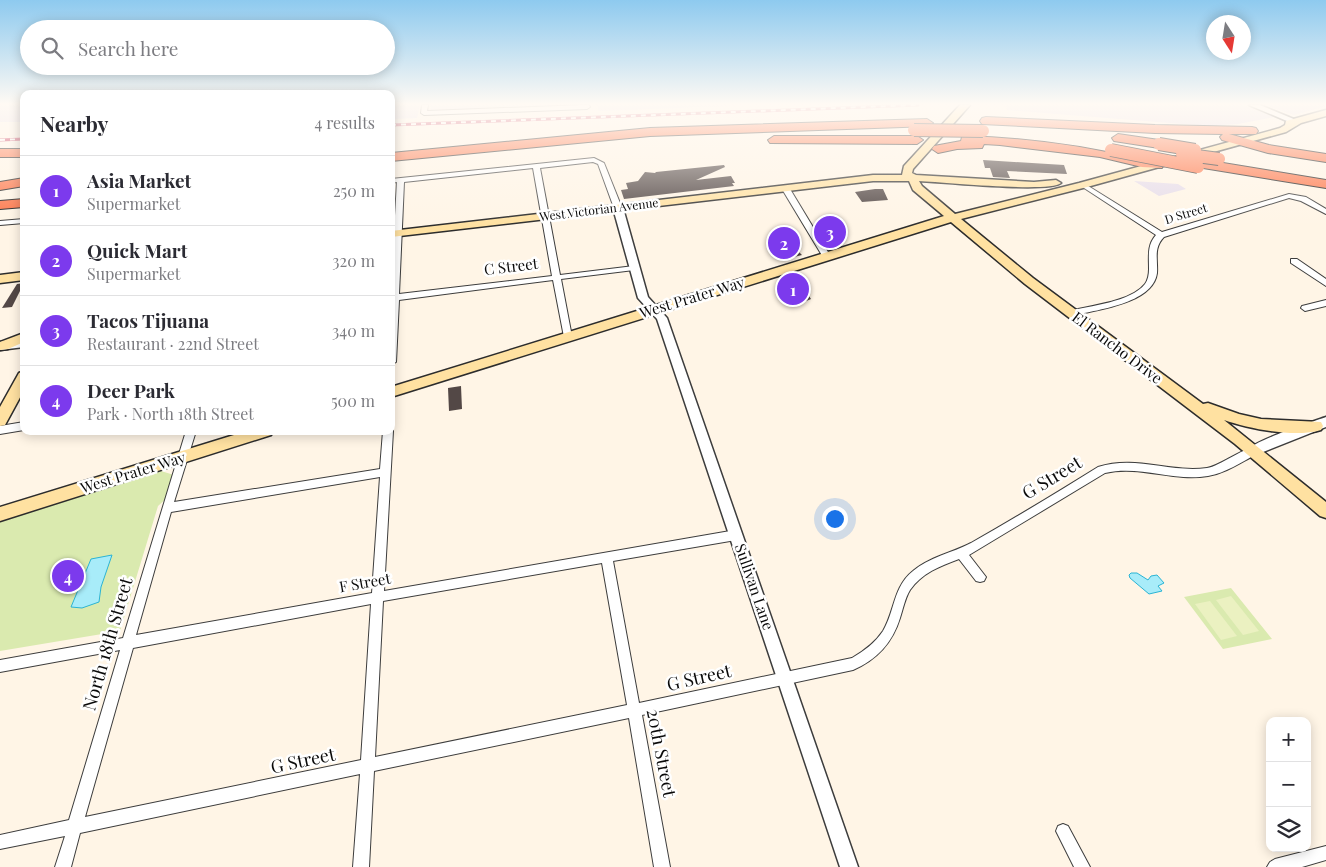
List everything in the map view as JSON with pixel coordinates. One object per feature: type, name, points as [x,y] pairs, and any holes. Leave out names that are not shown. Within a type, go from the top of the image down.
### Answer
[{"type":"highway","points":[[395,147],[415,145]]},
{"type":"highway","points":[[395,157],[501,145]]},
{"type":"highway","points":[[395,165],[447,158],[576,145]]},
{"type":"highway","points":[[938,149],[954,145]]},
{"type":"highway","points":[[989,145],[1107,155]]},
{"type":"highway","points":[[1037,145],[1110,155],[1134,162],[1157,165]]},
{"type":"highway","points":[[1061,145],[1193,170],[1326,191]]},
{"type":"highway","points":[[1126,145],[1326,172]]},
{"type":"highway","points":[[1166,145],[1326,176]]},
{"type":"highway","points":[[1262,145],[1326,158]]},
{"type":"highway","points":[[1270,145],[1282,150]]},
{"type":"highway","points":[[1088,152],[1111,158],[1118,162],[1119,166]]},
{"type":"highway","points":[[0,153],[20,153]]},
{"type":"highway","points":[[1179,154],[1197,163],[1326,184]]},
{"type":"highway","points":[[0,186],[20,183]]},
{"type":"highway","points":[[0,196],[20,194]]},
{"type":"highway","points":[[0,205],[20,202]]},
{"type":"highway","points":[[0,217],[20,215]]},
{"type":"main road","points":[[873,178],[895,172],[911,163],[929,145]]},
{"type":"main road","points":[[911,163],[907,174],[913,180],[921,164],[941,145]]},
{"type":"main road","points":[[1179,154],[1204,145]]},
{"type":"main road","name":"West Prater Way","points":[[993,206],[1001,201],[1027,192],[1134,162],[1220,145]]},
{"type":"main road","name":"West Prater Way","points":[[395,391],[922,226],[993,206],[1157,165],[1179,154]]},
{"type":"main road","points":[[928,168],[934,174],[946,179]]},
{"type":"main road","name":"West Victorian Avenue","points":[[395,234],[873,178],[913,180],[956,186],[1006,185],[1027,192],[1051,193]]},
{"type":"main road","name":"West Victorian Avenue","points":[[807,186],[819,188],[946,179],[1041,186],[1072,180]]},
{"type":"main road","name":"El Rancho Drive","points":[[913,180],[929,199],[951,218],[1071,313],[1253,450],[1326,511]]},
{"type":"main road","points":[[922,226],[933,216],[929,199]]},
{"type":"main road","points":[[0,279],[20,276]]},
{"type":"main road","points":[[2,346],[20,339]]},
{"type":"main road","points":[[0,421],[20,384]]},
{"type":"main road","points":[[1188,400],[1250,424],[1270,426],[1321,424]]},
{"type":"main road","name":"West Prater Way","points":[[0,514],[253,435]]},
{"type":"street","points":[[395,181],[597,161],[601,163],[618,208]]},
{"type":"street","points":[[536,166],[568,337]]},
{"type":"street","points":[[395,234],[401,180]]},
{"type":"street","points":[[1083,185],[1161,235]]},
{"type":"street","points":[[786,189],[827,257]]},
{"type":"street","name":"D Street","points":[[1071,313],[1126,298],[1142,291],[1151,279],[1154,242],[1161,235],[1293,196],[1303,199],[1326,212]]},
{"type":"street","name":"Sullivan Lane","points":[[618,208],[643,298],[662,318],[849,867]]},
{"type":"street","points":[[0,223],[20,221]]},
{"type":"street","points":[[1294,261],[1326,284]]},
{"type":"street","name":"C Street","points":[[395,298],[634,268]]},
{"type":"street","points":[[1305,308],[1326,303]]},
{"type":"street","points":[[2,346],[20,344]]},
{"type":"street","name":"G Street","points":[[0,842],[634,712],[785,678],[848,666],[874,652],[884,642],[891,630],[898,600],[911,579],[922,570],[961,554],[1102,470],[1112,466],[1134,464],[1178,472],[1207,472],[1223,467],[1269,442],[1321,424]]},
{"type":"street","points":[[0,430],[20,427]]},
{"type":"street","name":"North 18th Street","points":[[63,867],[190,435]]},
{"type":"street","points":[[361,867],[388,435]]},
{"type":"street","points":[[167,508],[385,472]]},
{"type":"street","name":"F Street","points":[[0,666],[378,596],[736,535]]},
{"type":"street","points":[[961,554],[980,578]]},
{"type":"street","name":"20th Street","points":[[607,557],[662,867]]},
{"type":"street","points":[[1064,831],[1082,867]]},
{"type":"street","points":[[1275,867],[1326,853]]},
{"type":"shaded area","points":[[1134,181],[1178,184],[1186,189],[1159,196]]},
{"type":"green space","points":[[161,471],[174,475],[169,496],[158,506],[120,631],[0,651],[0,521]]},
{"type":"green space","points":[[1231,588],[1272,639],[1223,649],[1184,597]]},
{"type":"green space","points":[[1231,596],[1259,631],[1243,635],[1216,600]]},
{"type":"green space","points":[[1210,601],[1237,636],[1221,640],[1195,604]]},
{"type":"water","points":[[112,555],[101,587],[99,602],[82,608],[71,607],[91,559]]},
{"type":"water","points":[[1137,573],[1148,580],[1151,576],[1157,575],[1164,583],[1158,586],[1162,591],[1149,594],[1130,578],[1129,575]]},
{"type":"building","points":[[983,160],[1064,165],[1067,174],[1007,171],[1010,178],[993,177],[990,168],[985,168]]},
{"type":"building","points":[[724,165],[725,167],[696,180],[731,176],[735,183],[732,183],[734,186],[624,199],[621,190],[628,189],[626,183],[638,181],[645,172],[655,173]]},
{"type":"building","points":[[883,189],[888,200],[862,202],[855,192]]},
{"type":"building","points":[[787,240],[802,255],[786,259],[772,245]]},
{"type":"building","points":[[793,280],[811,299],[799,304],[780,284]]},
{"type":"building","points":[[17,284],[20,284],[20,291],[12,307],[2,308]]},
{"type":"building","points":[[461,386],[462,409],[449,411],[448,388]]},
{"type":"place","name":"Tacos Tijuana","points":[[830,232]]},
{"type":"place","name":"Quick Mart","points":[[784,243]]},
{"type":"place","name":"Asia Market","points":[[793,289]]},
{"type":"place","name":"Deer Park","points":[[68,576]]}]
